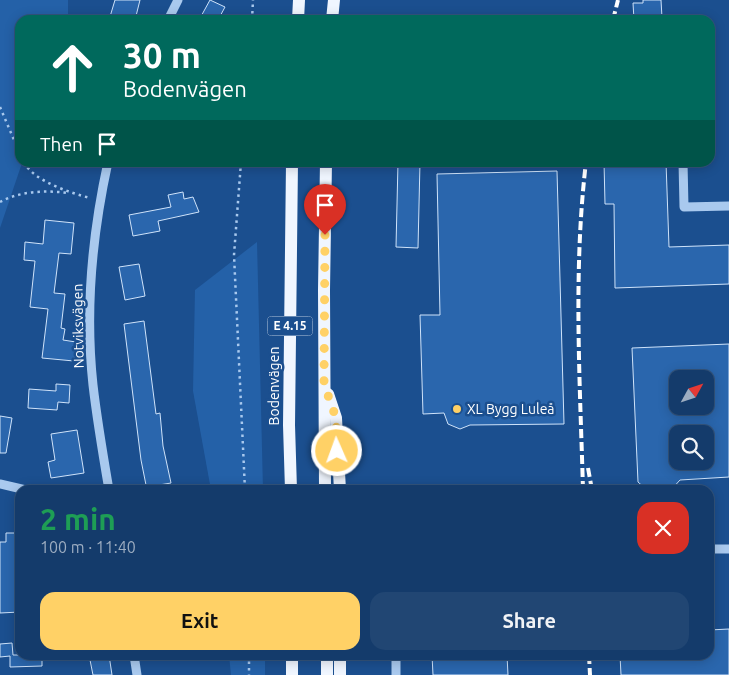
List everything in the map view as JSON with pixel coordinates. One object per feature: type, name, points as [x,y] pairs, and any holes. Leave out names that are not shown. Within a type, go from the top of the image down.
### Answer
[{"type":"main road","points":[[298,15],[299,0]]},
{"type":"main road","points":[[332,15],[334,0]]},
{"type":"main road","name":"Bodenvägen","points":[[291,485],[289,415],[292,167]]},
{"type":"main road","name":"E 4.15","points":[[325,485],[326,167]]},
{"type":"main road","points":[[324,384],[336,418],[340,485]]},
{"type":"main road","points":[[292,660],[292,675]]},
{"type":"main road","points":[[327,660],[328,675]]},
{"type":"main road","points":[[340,660],[340,675]]},
{"type":"street","points":[[170,15],[178,0]]},
{"type":"street","name":"Notviksvägen","points":[[107,167],[97,213],[91,280],[90,330],[93,384],[108,485]]},
{"type":"street","points":[[683,167],[684,207],[729,206]]},
{"type":"street","points":[[0,484],[15,487]]},
{"type":"street","points":[[714,549],[729,549]]},
{"type":"street","points":[[135,660],[137,675]]},
{"type":"street","points":[[396,660],[396,675]]},
{"type":"path","points":[[252,15],[253,0]]},
{"type":"path","points":[[0,107],[15,142]]},
{"type":"path","points":[[28,167],[37,178],[72,194]]},
{"type":"path","points":[[241,167],[234,255],[245,485]]},
{"type":"path","points":[[0,202],[8,198],[31,193],[53,191],[90,198]]},
{"type":"path","points":[[249,660],[249,675]]},
{"type":"shaded area","points":[[0,0],[68,0],[68,15],[15,15],[15,167],[21,167],[0,228]]},
{"type":"shaded area","points":[[257,242],[263,485],[210,485],[193,391],[195,290]]},
{"type":"shaded area","points":[[230,660],[265,660],[265,675],[231,675]]},
{"type":"building","points":[[115,0],[140,0],[136,15],[110,15]]},
{"type":"building","points":[[210,0],[225,7],[221,15],[202,15]]},
{"type":"building","points":[[643,0],[661,0],[662,15],[634,15],[633,3],[643,3]]},
{"type":"building","points":[[398,167],[420,167],[418,248],[396,247]]},
{"type":"building","points":[[604,167],[666,167],[669,247],[729,245],[729,284],[615,288],[614,204],[605,204]]},
{"type":"building","points":[[557,171],[564,424],[470,425],[460,429],[448,424],[444,413],[423,414],[420,315],[440,315],[437,174]]},
{"type":"building","points":[[183,192],[184,199],[193,197],[199,212],[158,221],[160,231],[133,236],[129,215],[171,207],[168,195]]},
{"type":"building","points":[[45,220],[74,223],[71,254],[59,253],[54,293],[65,294],[61,328],[65,329],[63,340],[76,342],[74,361],[42,358],[48,309],[30,307],[35,261],[24,260],[25,242],[43,244]]},
{"type":"building","points":[[139,264],[145,296],[125,300],[119,267]]},
{"type":"building","points":[[144,321],[156,414],[160,413],[163,446],[171,483],[146,485],[141,460],[124,324]]},
{"type":"building","points":[[729,344],[729,477],[680,480],[676,485],[641,485],[638,482],[632,348]]},
{"type":"building","points":[[56,384],[70,385],[69,403],[58,402],[57,410],[28,408],[29,389],[56,391]]},
{"type":"building","points":[[0,416],[12,418],[6,453],[0,453]]},
{"type":"building","points":[[77,430],[84,473],[51,478],[48,462],[55,460],[51,434]]},
{"type":"building","points":[[6,533],[15,533],[15,612],[0,613],[0,542],[6,542]]},
{"type":"building","points":[[729,629],[729,675],[621,675],[620,660],[714,660],[714,630]]},
{"type":"building","points":[[12,643],[15,660],[42,660],[42,666],[10,667],[10,656],[0,657],[0,644]]},
{"type":"building","points":[[90,660],[110,660],[112,675],[93,675]]},
{"type":"building","points":[[432,660],[507,660],[508,675],[433,675]]},
{"type":"railway","points":[[614,15],[618,0]]},
{"type":"railway","points":[[583,485],[579,367],[579,285],[582,203],[586,167]]},
{"type":"railway","points":[[588,468],[591,485]]},
{"type":"railway","points":[[589,660],[590,675]]},
{"type":"place","name":"XL Bygg Luleå","points":[[457,409]]},
{"type":"route","points":[[325,235],[324,384],[336,418],[337,451]]}]
